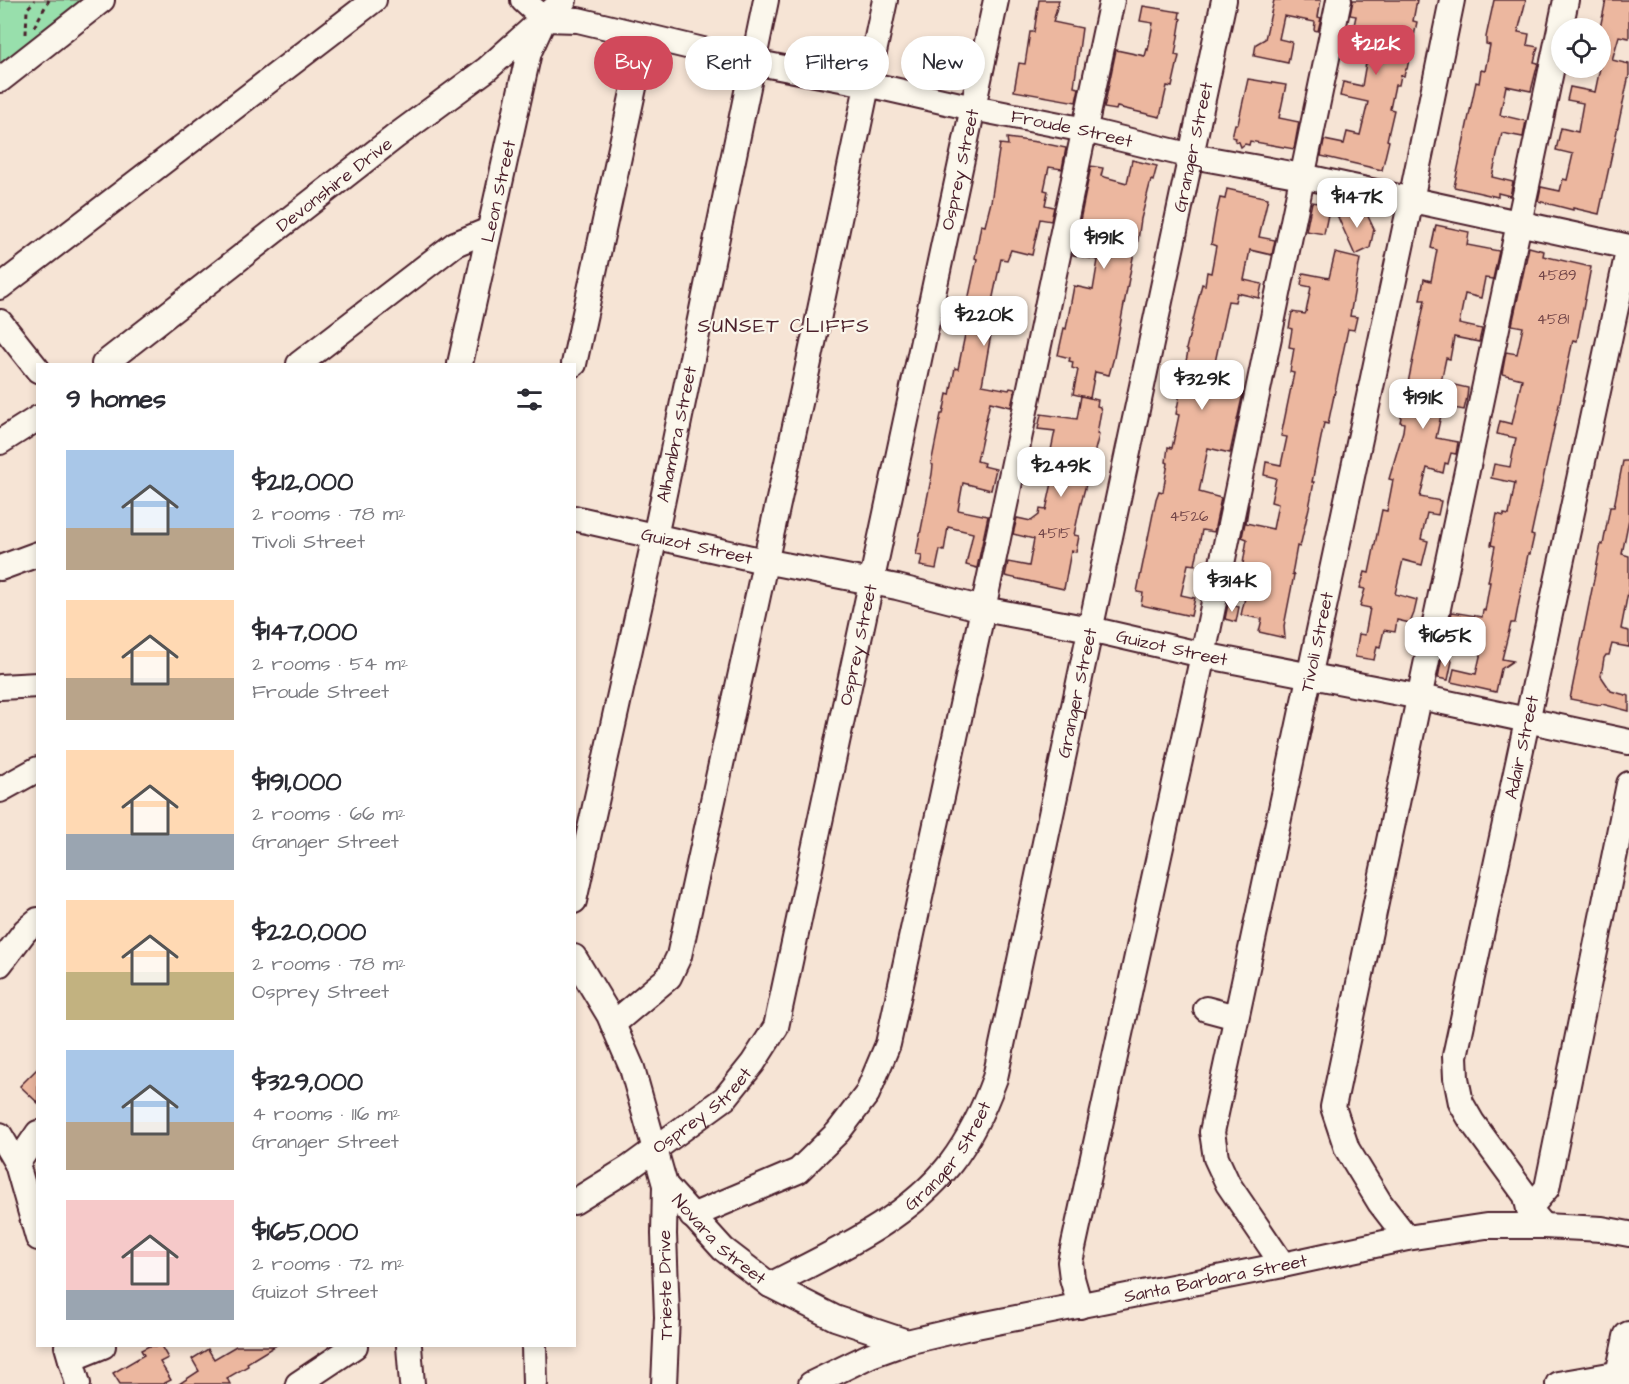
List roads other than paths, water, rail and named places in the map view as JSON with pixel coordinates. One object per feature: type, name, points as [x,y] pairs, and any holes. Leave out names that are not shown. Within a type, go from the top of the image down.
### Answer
[{"type":"main road","points":[[1620,1379],[1629,1337]]},
{"type":"street","points":[[0,80],[102,0]]},
{"type":"street","points":[[0,287],[374,0]]},
{"type":"street","points":[[523,0],[544,19]]},
{"type":"street","name":"Devonshire Drive","points":[[105,363],[396,136],[487,69],[564,0]]},
{"type":"street","name":"Alhambra Street","points":[[758,36],[766,0]]},
{"type":"street","points":[[877,36],[885,0]]},
{"type":"street","name":"Osprey Street","points":[[576,1201],[629,1168],[725,1098],[753,1064],[776,1027],[996,0]]},
{"type":"street","points":[[692,1216],[798,1171],[838,1132],[867,1094],[888,1044],[1112,0]]},
{"type":"street","name":"Granger Street","points":[[770,1285],[859,1238],[893,1217],[925,1191],[951,1163],[969,1136],[984,1109],[995,1078],[1224,0]]},
{"type":"street","points":[[1080,1306],[1070,1262],[1203,655],[1339,0]]},
{"type":"street","name":"Tivoli Street","points":[[1283,1265],[1228,1184],[1216,1158],[1212,1132],[1452,0]]},
{"type":"street","points":[[1407,1238],[1380,1203],[1347,1149],[1334,1107],[1566,0]]},
{"type":"street","name":"Froude Street","points":[[544,19],[578,20],[641,36]]},
{"type":"street","name":"Leon Street","points":[[460,363],[529,52],[544,19]]},
{"type":"street","name":"Froude Street","points":[[889,89],[1085,130],[1192,156],[1302,176],[1629,247]]},
{"type":"street","points":[[574,363],[633,90]]},
{"type":"street","name":"Alhambra Street","points":[[576,892],[655,535],[747,90]]},
{"type":"street","points":[[613,1024],[669,977],[679,956],[866,90]]},
{"type":"street","points":[[300,363],[455,244],[489,230]]},
{"type":"street","name":"Adair Street","points":[[1536,1217],[1526,1196],[1472,1122],[1461,1103],[1455,1056],[1629,247]]},
{"type":"street","points":[[0,322],[36,367]]},
{"type":"street","points":[[0,442],[36,419]]},
{"type":"street","name":"Guizot Street","points":[[576,518],[764,561],[872,582],[983,609],[1090,629],[1203,655],[1420,697],[1629,742]]},
{"type":"street","points":[[0,568],[36,555]]},
{"type":"street","points":[[0,687],[36,685]]},
{"type":"street","points":[[0,790],[36,770]]},
{"type":"street","points":[[1536,1217],[1547,1188],[1629,784]]},
{"type":"street","points":[[0,964],[25,931],[36,922]]},
{"type":"street","name":"Novara Street","points":[[576,960],[613,1024],[632,1068],[665,1185],[723,1249],[770,1285],[835,1318],[907,1342]]},
{"type":"street","points":[[1206,1009],[1236,1017]]},
{"type":"street","points":[[0,1135],[17,1164],[36,1231]]},
{"type":"street","points":[[17,1164],[36,1136]]},
{"type":"street","name":"Trieste Drive","points":[[664,1384],[667,1317],[665,1185]]},
{"type":"street","name":"Santa Barbara Street","points":[[811,1384],[871,1355],[907,1342],[1407,1238],[1536,1217],[1629,1234]]},
{"type":"street","points":[[78,1384],[69,1352],[97,1347]]},
{"type":"street","points":[[298,1384],[354,1347]]},
{"type":"street","points":[[409,1347],[412,1384]]},
{"type":"street","points":[[534,1347],[535,1384]]},
{"type":"street","points":[[1558,1384],[1620,1379]]},
{"type":"district","name":"SUNSET CLIFFS","points":[[784,325]]}]
